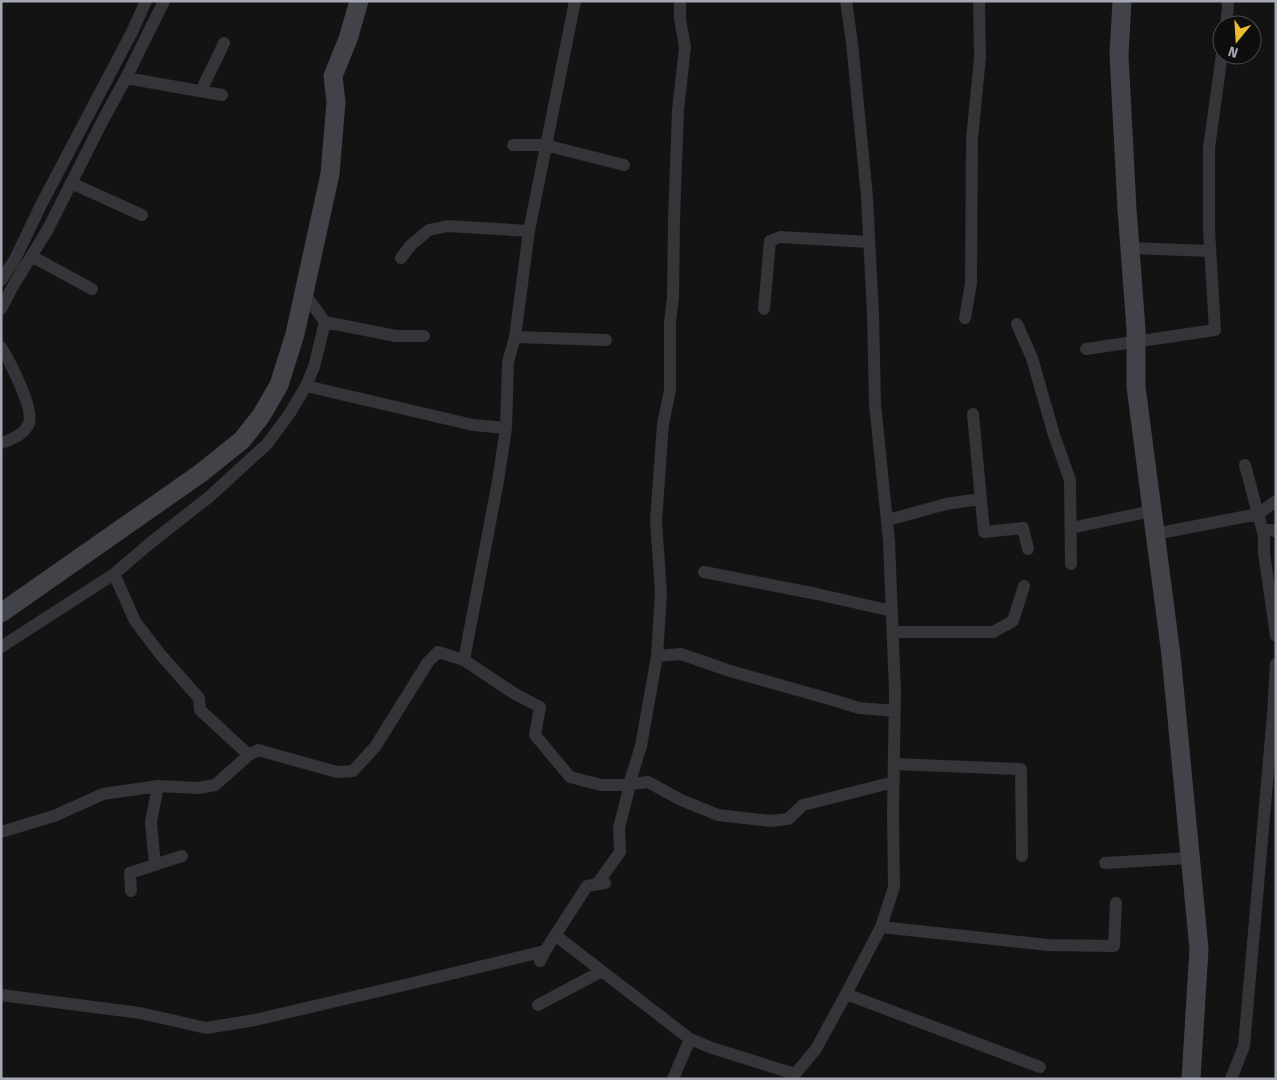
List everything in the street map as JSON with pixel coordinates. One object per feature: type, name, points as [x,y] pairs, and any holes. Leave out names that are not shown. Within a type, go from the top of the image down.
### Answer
[{"type":"street","points":[[1,280],[14,261],[42,203],[132,32],[146,1]]},
{"type":"street","points":[[1,309],[12,286],[48,229],[164,1]]},
{"type":"street","points":[[1,613],[201,473],[242,440],[261,416],[279,385],[295,334],[330,174],[336,102],[333,76],[348,40],[358,1]]},
{"type":"street","points":[[464,660],[498,481],[506,428],[508,362],[515,337],[529,231],[575,1]]},
{"type":"street","points":[[1,995],[140,1013],[206,1028],[255,1020],[542,956],[587,886],[602,883],[620,852],[619,828],[641,746],[657,656],[661,592],[656,521],[663,424],[670,390],[670,322],[673,298],[678,110],[685,47],[680,19],[680,1]]},
{"type":"street","points":[[555,935],[690,1039],[793,1076],[816,1049],[846,994],[881,927],[894,887],[894,711],[888,520],[875,404],[873,314],[866,197],[852,43],[846,1]]},
{"type":"street","points":[[965,318],[971,283],[972,139],[980,57],[979,1]]},
{"type":"street","points":[[1122,1],[1119,55],[1136,329],[1136,387],[1171,655],[1199,949],[1190,1079]]},
{"type":"street","points":[[1227,1],[1227,15]]},
{"type":"street","points":[[201,91],[224,44]]},
{"type":"street","points":[[1086,349],[1214,330],[1208,230],[1209,148],[1220,65]]},
{"type":"street","points":[[126,78],[222,95]]},
{"type":"street","points":[[513,145],[546,145],[624,165]]},
{"type":"street","points":[[71,183],[142,215]]},
{"type":"street","points":[[401,258],[411,245],[429,230],[447,226],[529,231]]},
{"type":"street","points":[[764,309],[770,241],[780,237],[869,242]]},
{"type":"street","points":[[1130,248],[1210,250]]},
{"type":"street","points":[[31,256],[92,288]]},
{"type":"street","points":[[304,293],[325,322],[396,336],[424,336]]},
{"type":"street","points":[[1,647],[114,574],[209,497],[267,444],[290,413],[306,386],[314,367],[325,322]]},
{"type":"street","points":[[1017,324],[1032,358],[1054,435],[1070,480],[1071,564]]},
{"type":"street","points":[[515,337],[606,340]]},
{"type":"street","points":[[1,347],[22,390],[29,414],[28,424],[22,434],[1,443]]},
{"type":"street","points":[[306,386],[473,425],[506,428]]},
{"type":"street","points":[[973,414],[984,532],[1023,528],[1028,549]]},
{"type":"street","points":[[1245,465],[1264,536],[1264,553],[1276,636]]},
{"type":"street","points":[[888,520],[946,504],[980,499]]},
{"type":"street","points":[[1155,534],[1258,514],[1276,501]]},
{"type":"street","points":[[1071,528],[1152,511]]},
{"type":"street","points":[[1262,529],[1276,531]]},
{"type":"street","points":[[704,572],[818,594],[892,611]]},
{"type":"street","points":[[114,574],[135,621],[160,654],[199,698],[200,710],[249,755]]},
{"type":"street","points":[[892,632],[993,632],[1013,621],[1024,586]]},
{"type":"street","points":[[1,832],[54,816],[103,794],[158,786],[198,788],[215,784],[249,755],[258,750],[337,772],[353,771],[375,747],[428,662],[438,652],[464,660],[516,694],[540,707],[534,735],[570,777],[601,785],[630,785],[648,782],[681,800],[718,815],[770,821],[788,819],[803,804],[894,782]]},
{"type":"street","points":[[657,656],[681,654],[730,671],[859,708],[894,711]]},
{"type":"street","points":[[1231,1079],[1244,1046],[1276,664]]},
{"type":"street","points":[[894,764],[1021,770],[1022,856]]},
{"type":"street","points":[[155,865],[151,822],[158,786]]},
{"type":"street","points":[[131,891],[130,873],[182,856]]},
{"type":"street","points":[[1105,863],[1190,858]]},
{"type":"street","points":[[881,927],[1048,945],[1114,946],[1116,903]]},
{"type":"street","points":[[538,1005],[602,971]]},
{"type":"street","points":[[846,994],[1040,1067]]},
{"type":"street","points":[[672,1079],[690,1039]]}]
